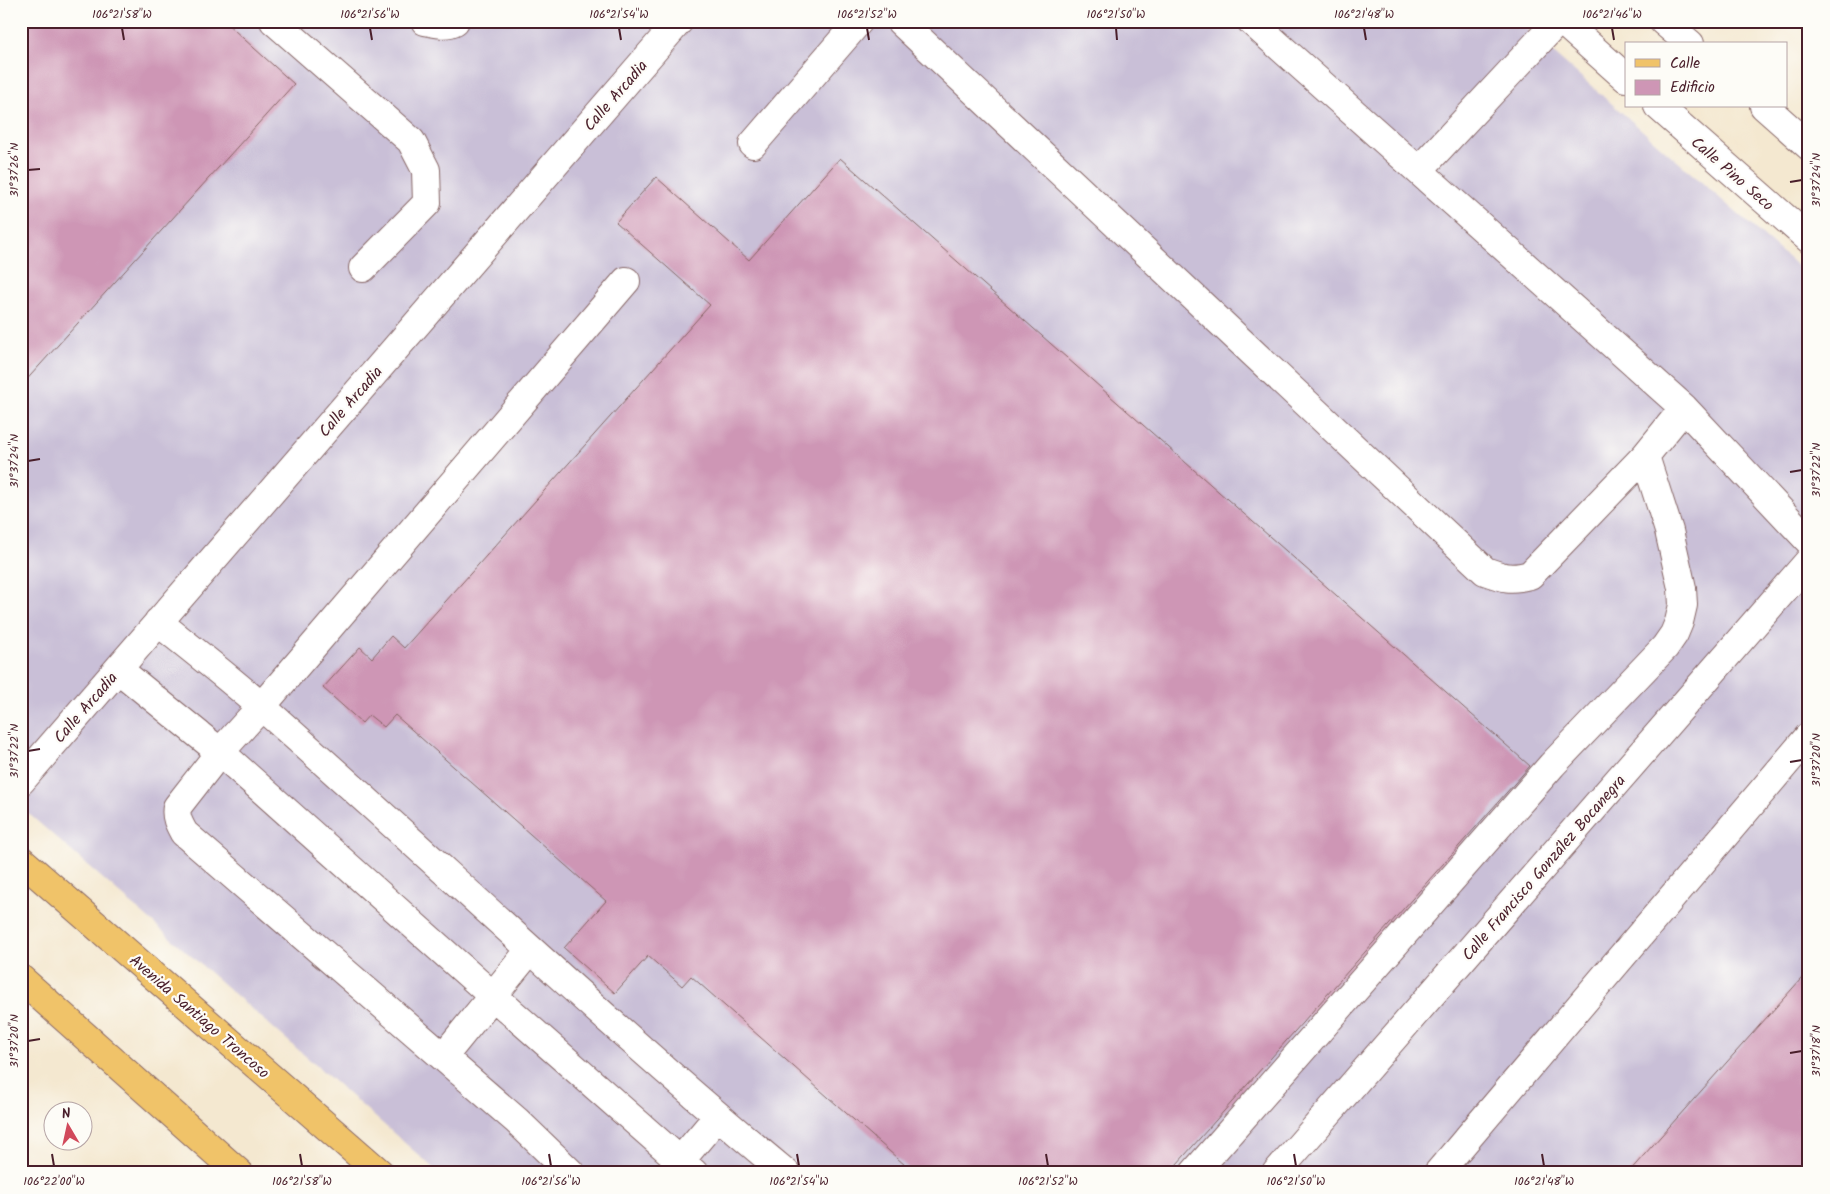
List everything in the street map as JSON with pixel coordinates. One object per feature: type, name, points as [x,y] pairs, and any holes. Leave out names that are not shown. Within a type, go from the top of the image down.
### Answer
[{"type":"main road","name":"Avenida Santiago Troncoso","points":[[21,860],[380,1173]]},
{"type":"main road","points":[[21,979],[239,1173]]},
{"type":"street","points":[[274,21],[411,141],[426,170],[427,203],[363,268]]},
{"type":"street","points":[[425,21],[450,24],[455,21]]},
{"type":"street","name":"Calle Arcadia","points":[[21,780],[679,21]]},
{"type":"street","points":[[752,144],[859,21]]},
{"type":"street","points":[[900,21],[1485,571],[1515,579],[1530,575],[1645,456],[1684,408]]},
{"type":"street","points":[[1251,21],[1684,408],[1809,541]]},
{"type":"street","points":[[1419,170],[1558,21]]},
{"type":"street","points":[[1562,21],[1625,77]]},
{"type":"street","points":[[1663,21],[1688,42]]},
{"type":"street","name":"Calle Pino Seco","points":[[1660,108],[1809,239]]},
{"type":"street","points":[[1766,108],[1809,146]]},
{"type":"street","points":[[571,1173],[517,1121],[184,833],[178,822],[176,807],[220,752],[261,707],[626,281]]},
{"type":"street","points":[[1194,1173],[1552,765],[1665,647],[1674,634],[1683,605],[1682,588],[1669,531],[1645,456]]},
{"type":"street","name":"Calle Francisco González Bocanegra","points":[[1276,1173],[1809,561]]},
{"type":"street","points":[[158,622],[261,707],[530,950],[718,1116],[786,1173]]},
{"type":"street","points":[[118,669],[220,752],[493,996],[682,1169],[718,1116]]},
{"type":"street","points":[[1438,1173],[1809,736]]},
{"type":"street","points":[[443,1057],[530,950]]},
{"type":"shaded area","points":[[21,21],[1517,21],[1809,276],[1809,1173],[439,1173],[21,807]]},
{"type":"building","points":[[21,21],[224,21],[294,84],[21,386]]},
{"type":"building","points":[[840,158],[1530,766],[1169,1173],[914,1173],[691,976],[682,986],[648,956],[615,993],[564,948],[606,901],[395,715],[384,727],[369,715],[362,723],[323,688],[360,647],[372,658],[391,636],[404,648],[710,305],[616,222],[656,177],[749,260]]},
{"type":"building","points":[[1809,970],[1809,1173],[1628,1173]]}]
